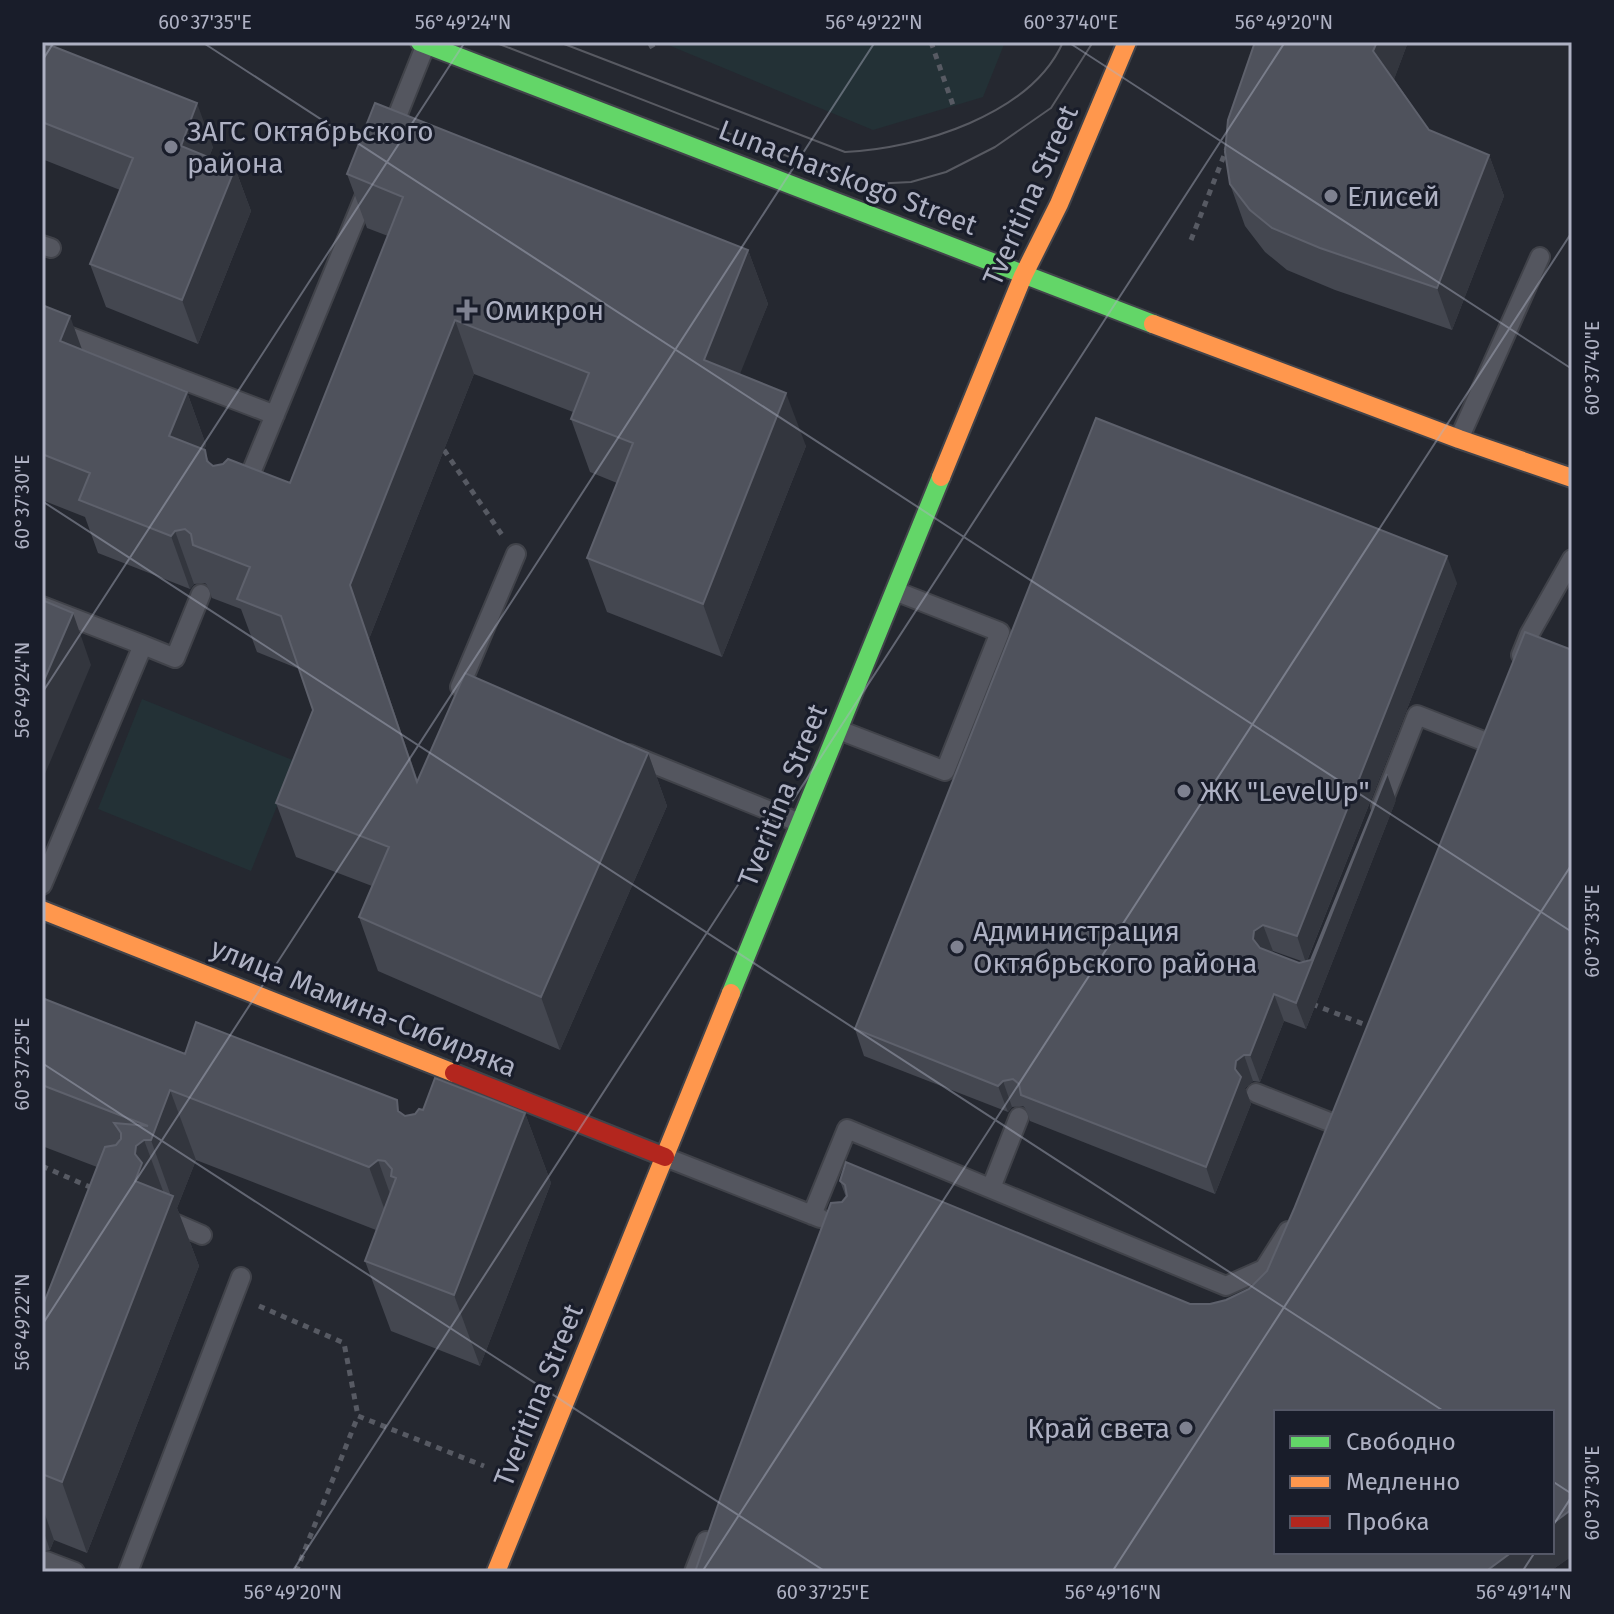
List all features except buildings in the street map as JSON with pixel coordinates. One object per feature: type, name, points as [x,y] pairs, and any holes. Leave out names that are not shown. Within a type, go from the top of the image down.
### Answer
[{"type":"street","name":"Tveritina Street","points":[[496,1572],[1023,276],[1059,204],[1127,42]]},
{"type":"street","name":"Lunacharskogo Street","points":[[423,43],[1023,276],[1459,439],[1572,478]]},
{"type":"street","name":"улица Мамина-Сибиряка","points":[[42,910],[469,1087],[665,1157]]},
{"type":"lane","points":[[236,508],[380,158],[423,43]]},
{"type":"lane","points":[[1459,439],[1540,257]]},
{"type":"lane","points":[[42,326],[275,415]]},
{"type":"lane","points":[[488,698],[460,687],[516,554]]},
{"type":"lane","points":[[1513,675],[1529,635],[1572,559]]},
{"type":"lane","points":[[839,730],[945,771],[1000,632],[895,591]]},
{"type":"lane","points":[[42,606],[175,658],[201,594]]},
{"type":"lane","points":[[42,885],[143,645]]},
{"type":"lane","points":[[1376,819],[1417,715],[1486,742]]},
{"type":"lane","points":[[617,749],[800,823]]},
{"type":"lane","points":[[1256,1093],[1332,1123]]},
{"type":"lane","points":[[991,1188],[1019,1117]]},
{"type":"lane","points":[[665,1157],[825,1224],[847,1129],[1226,1286],[1264,1269],[1286,1236],[1297,1208]]},
{"type":"lane","points":[[172,1222],[202,1235]]},
{"type":"lane","points":[[128,1572],[241,1277]]},
{"type":"lane","points":[[694,1572],[711,1528]]},
{"type":"lane","points":[[46,1561],[75,1572]]},
{"type":"path","points":[[649,47],[658,42]]},
{"type":"path","points":[[931,42],[954,108]]},
{"type":"path","points":[[1191,240],[1230,141]]},
{"type":"path","points":[[444,450],[516,554]]},
{"type":"path","points":[[1306,1012],[1309,1003],[1371,1027]]},
{"type":"path","points":[[42,1166],[102,1193]]},
{"type":"path","points":[[263,1308],[344,1343],[358,1416],[296,1572]]},
{"type":"path","points":[[358,1416],[484,1466]]},
{"type":"shaded area","points":[[661,42],[1005,42],[983,97],[873,130]]},
{"type":"shaded area","points":[[142,699],[295,761],[251,871],[98,809]]},
{"type":"tram line","points":[[494,42],[836,175],[871,184],[911,182],[946,172],[995,147],[1051,108],[1093,42]]},
{"type":"tram line","points":[[559,42],[845,152],[905,144],[938,135],[999,108],[1026,90],[1047,68],[1063,42]]},
{"type":"traffic: fast","points":[[420,42],[1153,324]]},
{"type":"traffic: fast","points":[[731,993],[941,477]]},
{"type":"traffic: slow","points":[[941,477],[1023,276],[1059,204],[1127,42]]},
{"type":"traffic: slow","points":[[1153,324],[1572,478]]},
{"type":"traffic: slow","points":[[42,910],[454,1073]]},
{"type":"traffic: slow","points":[[496,1572],[731,993]]},
{"type":"traffic: jam","points":[[454,1073],[665,1157]]},
{"type":"place","name":"ЗАГС Октябрьского района","points":[[171,147]]},
{"type":"place","name":"Елисей","points":[[1331,196]]},
{"type":"place","name":"Омикрон","points":[[467,310]]},
{"type":"place","name":"ЖК \"LevelUp\"","points":[[1184,791]]},
{"type":"place","name":"Администрация Октябрьского района","points":[[957,947]]},
{"type":"place","name":"Край света","points":[[1186,1428]]}]
